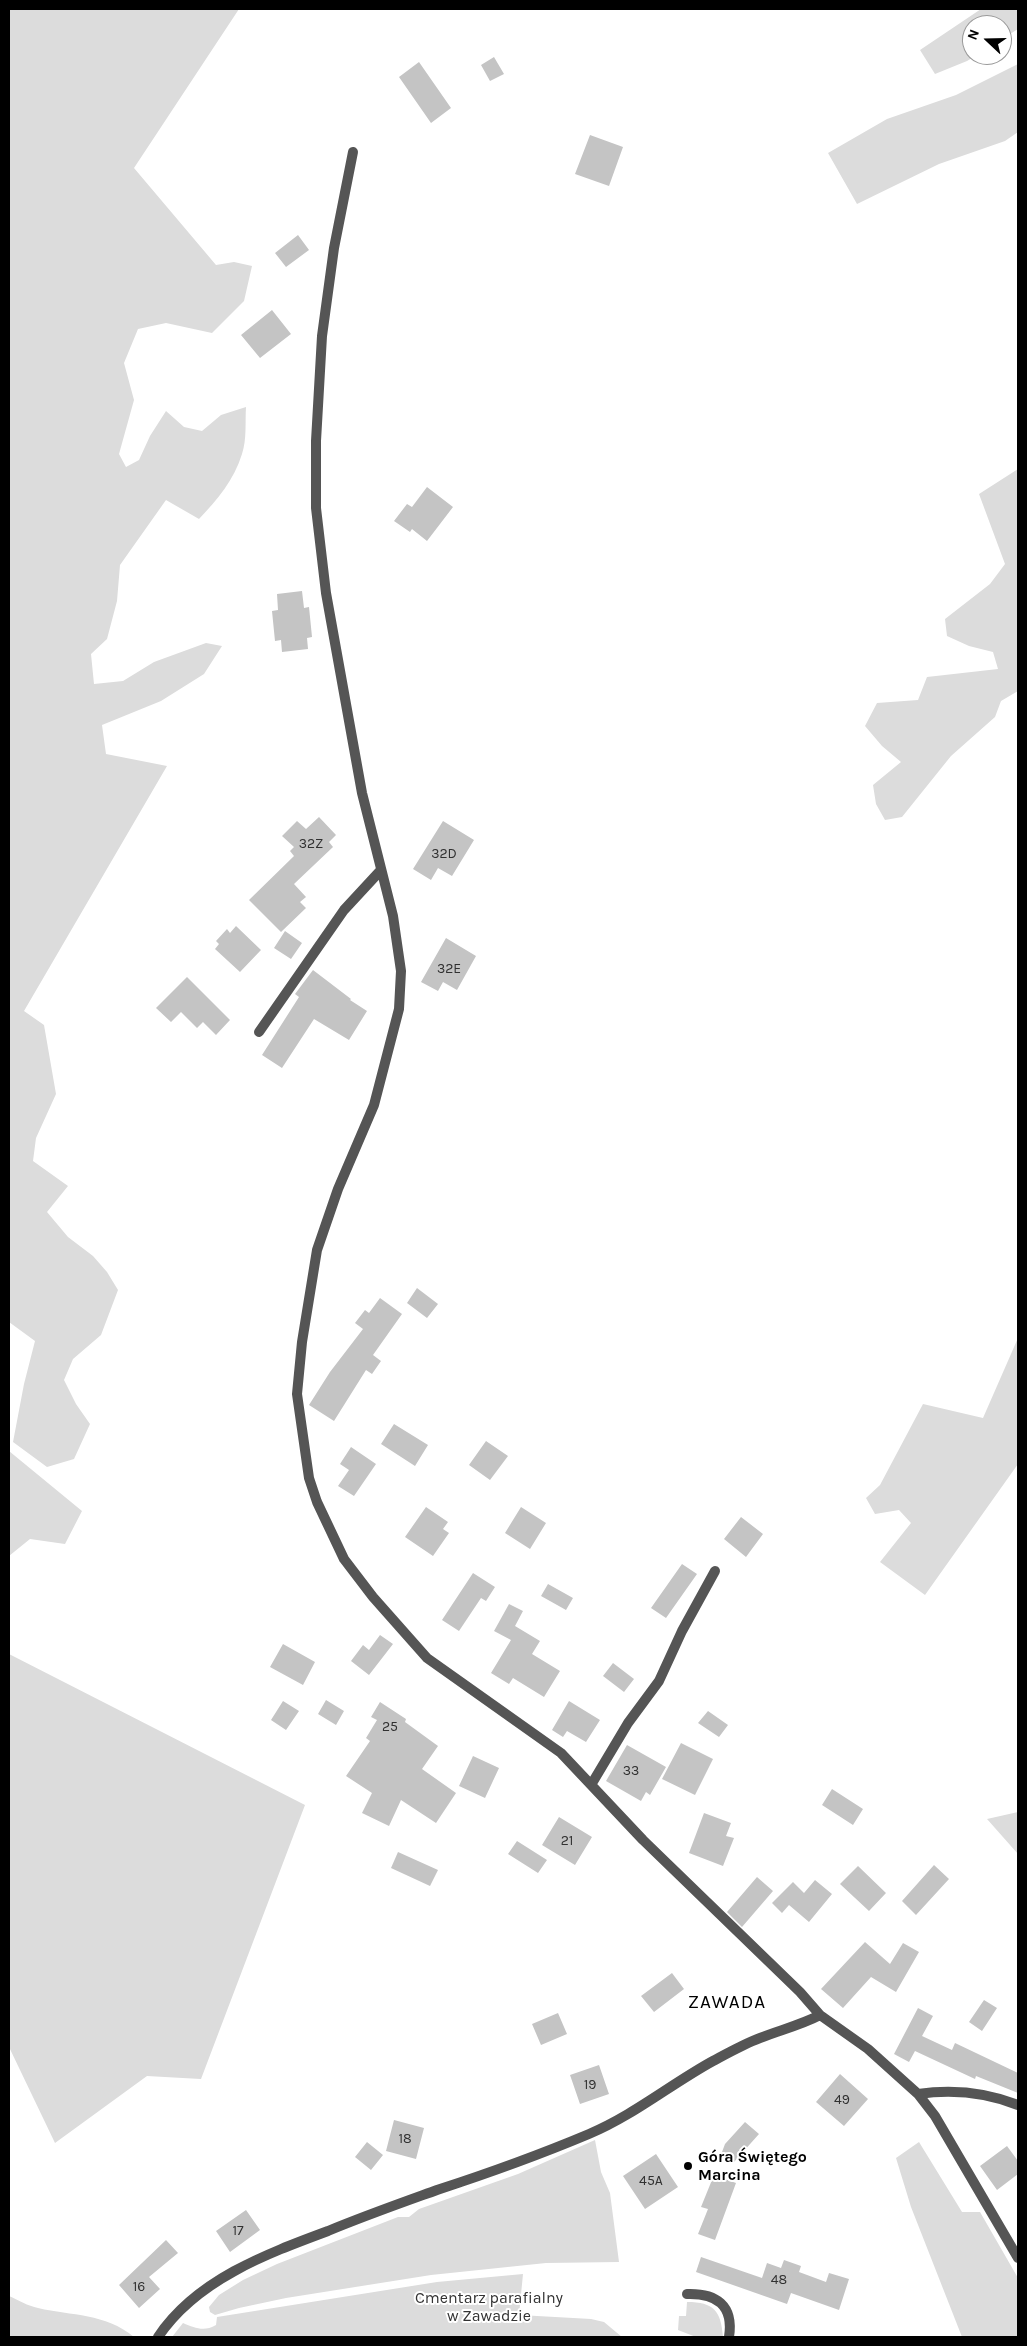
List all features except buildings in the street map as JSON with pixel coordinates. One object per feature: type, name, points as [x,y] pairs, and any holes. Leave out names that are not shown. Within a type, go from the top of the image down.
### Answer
[{"type":"street","points":[[353,152],[334,248],[322,336],[316,441],[316,508],[326,593],[359,774],[393,916],[401,971],[398,1008],[374,1106],[338,1188],[317,1250],[302,1342],[297,1394],[309,1478],[317,1502],[344,1559],[373,1597],[427,1658],[561,1753],[643,1840],[800,1992],[820,2015],[868,2049],[918,2094],[935,2116],[1018,2258]]},
{"type":"street","points":[[259,1032],[344,910],[381,870]]},
{"type":"street","points":[[591,1785],[628,1723],[659,1681],[682,1631],[714,1571]]},
{"type":"street","points":[[158,2337],[185,2306],[212,2284],[244,2266],[374,2212],[513,2164],[594,2132],[632,2113],[712,2062],[758,2039],[820,2015]]},
{"type":"street","points":[[918,2094],[942,2090],[972,2092],[1018,2105]]},
{"type":"street","points":[[687,2294],[703,2293],[716,2298],[724,2307],[730,2328],[729,2337]]},
{"type":"green space","points":[[9,9],[239,9],[134,168],[216,265],[234,262],[252,266],[244,301],[212,333],[166,323],[138,329],[124,363],[134,400],[119,454],[126,467],[139,460],[150,436],[166,411],[184,427],[202,431],[221,415],[246,407],[245,436],[244,448],[239,463],[230,481],[199,519],[166,500],[120,565],[117,601],[107,639],[91,654],[94,684],[123,681],[154,662],[206,643],[222,646],[204,674],[161,701],[102,725],[106,754],[167,766],[24,1011],[44,1025],[56,1094],[36,1138],[33,1161],[68,1186],[47,1212],[68,1237],[93,1256],[107,1272],[118,1290],[101,1335],[73,1359],[64,1380],[76,1404],[90,1424],[74,1459],[47,1467],[13,1442],[24,1384],[35,1341],[9,1322]]},
{"type":"green space","points":[[981,9],[1018,9],[1018,29],[1012,33],[1012,15],[972,15]]},
{"type":"green space","points":[[962,22],[962,63],[935,74],[920,50]]},
{"type":"green space","points":[[1018,64],[1018,132],[1005,141],[939,164],[857,204],[828,153],[887,119],[956,95]]},
{"type":"green space","points":[[1018,469],[1018,691],[1001,701],[995,717],[951,756],[902,817],[885,820],[876,804],[873,785],[901,762],[882,746],[865,726],[877,703],[918,700],[927,677],[998,669],[993,652],[969,646],[947,636],[945,619],[990,584],[1005,564],[979,494]]},
{"type":"green space","points":[[1018,1338],[1018,1464],[925,1595],[880,1562],[911,1523],[899,1510],[875,1514],[866,1498],[880,1485],[923,1404],[983,1418]]},
{"type":"green space","points":[[9,1451],[82,1511],[65,1544],[30,1539],[9,1556]]},
{"type":"green space","points":[[9,1654],[305,1805],[201,2079],[147,2076],[55,2143],[9,2047]]},
{"type":"green space","points":[[1018,1812],[1018,1854],[987,1819]]},
{"type":"green space","points":[[595,2140],[601,2172],[610,2193],[619,2262],[546,2263],[431,2275],[286,2298],[215,2315],[210,2312],[209,2307],[219,2295],[243,2280],[277,2264],[398,2217],[409,2217],[419,2209],[518,2174]]},
{"type":"green space","points":[[919,2142],[962,2212],[980,2212],[1018,2278],[1018,2337],[962,2337],[911,2207],[896,2158]]},
{"type":"green space","name":"Cmentarz parafialny w Zawadzie","points":[[523,2274],[519,2315],[591,2319],[604,2322],[622,2337],[172,2337],[183,2323],[203,2329],[216,2325],[217,2317],[437,2282]]},
{"type":"green space","points":[[9,2296],[34,2307],[100,2319],[112,2323],[134,2337],[9,2337]]},
{"type":"green space","points":[[687,2302],[696,2302],[710,2306],[718,2314],[723,2337],[696,2337],[678,2330],[679,2316],[686,2316]]},
{"type":"place","name":"Góra Świętego Marcina","points":[[688,2166]]},
{"type":"district","name":"ZAWADA","points":[[727,2003]]}]
